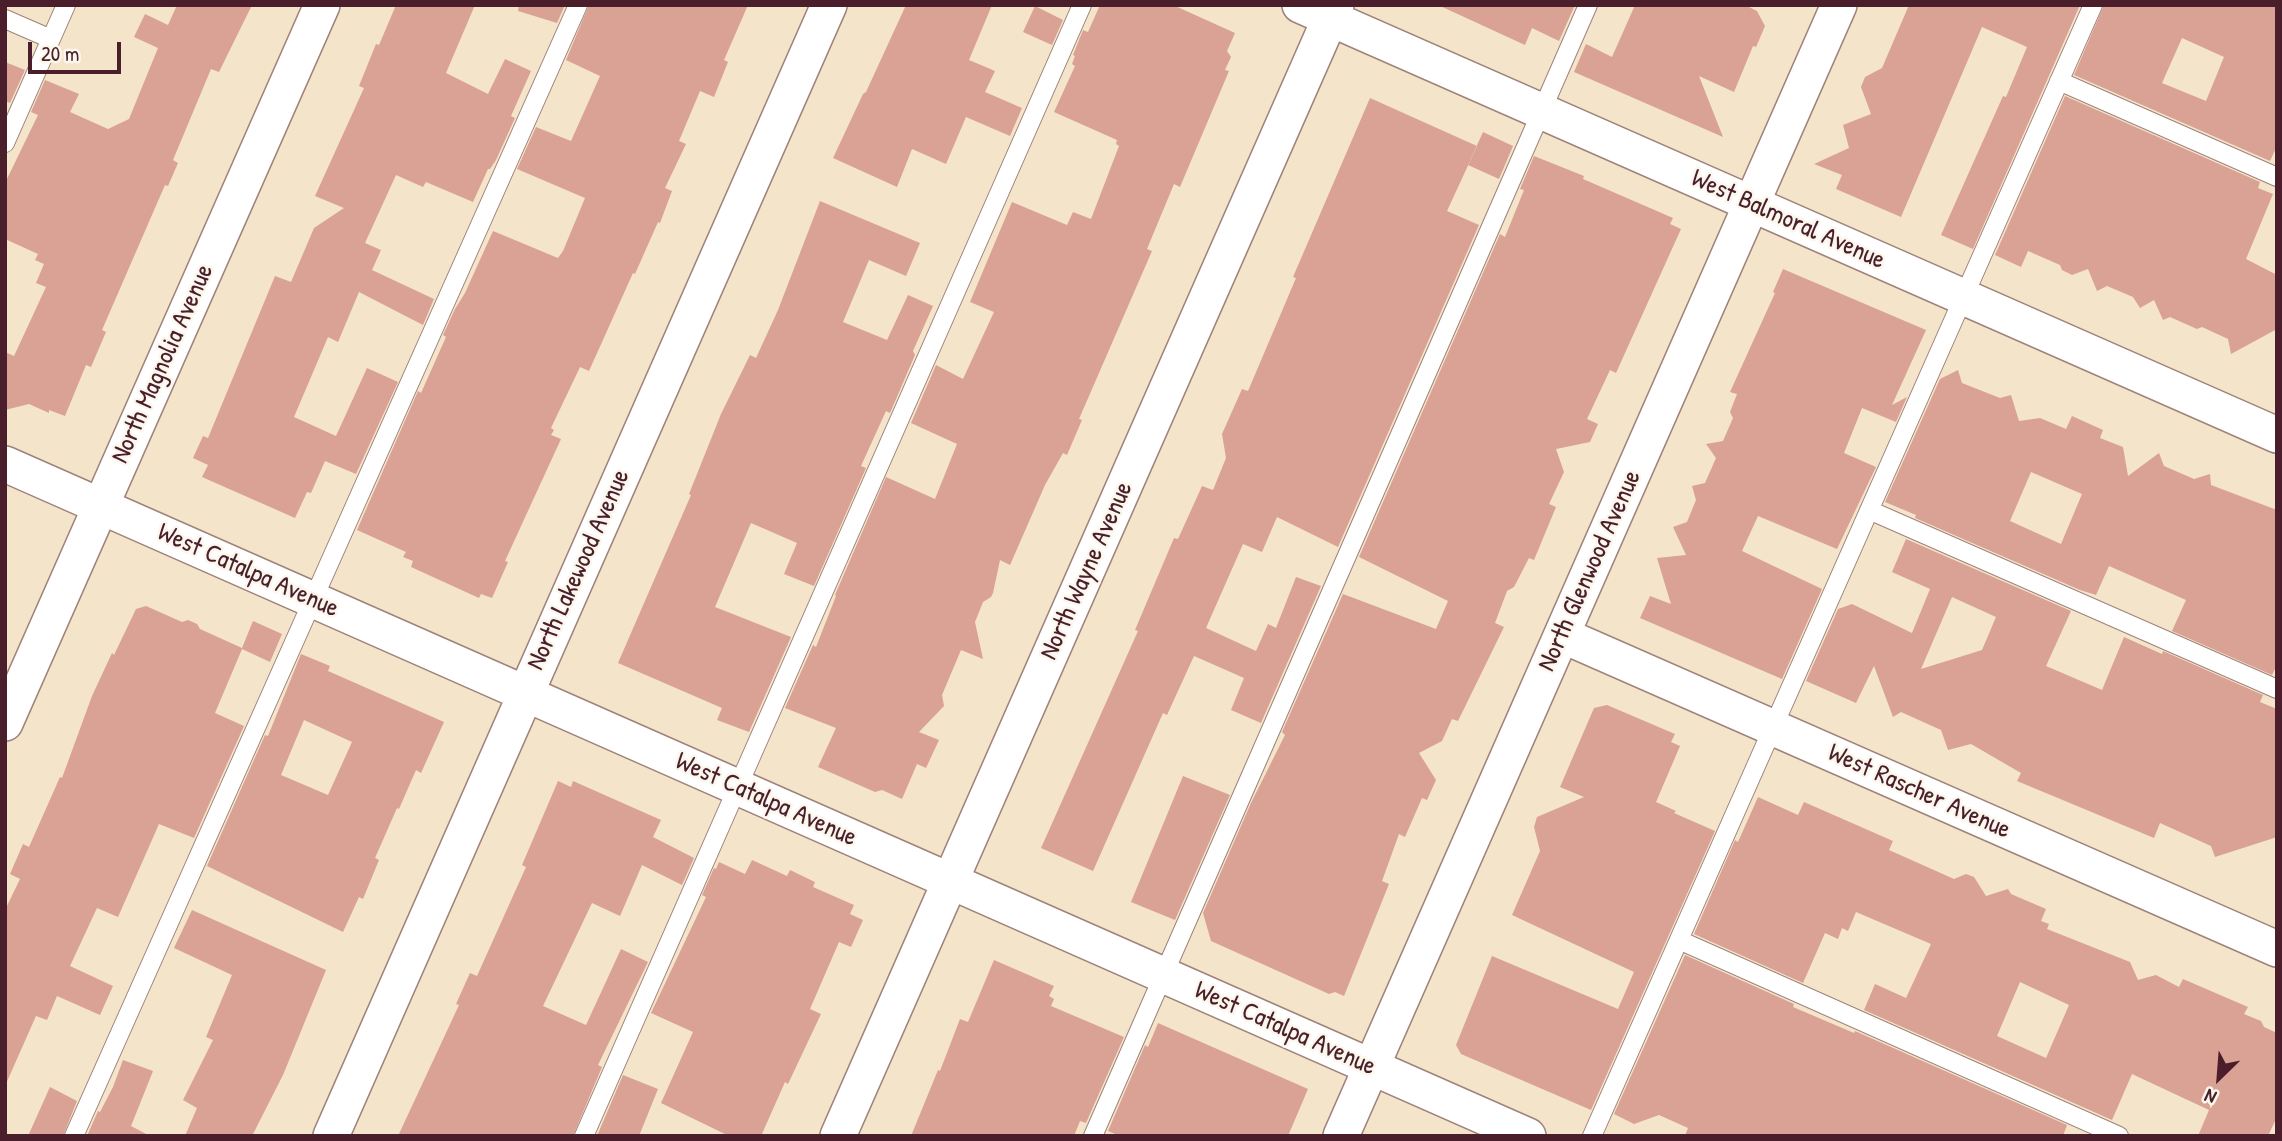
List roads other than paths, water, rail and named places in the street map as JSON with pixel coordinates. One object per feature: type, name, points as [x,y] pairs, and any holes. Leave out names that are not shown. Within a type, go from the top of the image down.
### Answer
[{"type":"street","name":"North Magnolia Avenue","points":[[5,723],[322,5]]},
{"type":"street","name":"North Lakewood Avenue","points":[[331,1136],[829,5]]},
{"type":"street","name":"North Glenwood Avenue","points":[[1341,1136],[1839,5]]},
{"type":"street","name":"West Balmoral Avenue","points":[[1322,10],[1541,112],[2277,435]]},
{"type":"street","name":"North Wayne Avenue","points":[[838,1136],[950,881],[1322,10]]},
{"type":"street","name":"West Catalpa Avenue","points":[[5,464],[1528,1136]]},
{"type":"street","name":"West Rascher Avenue","points":[[1562,635],[2277,949]]},
{"type":"lane","points":[[5,142],[66,5]]},
{"type":"lane","points":[[74,1136],[578,5]]},
{"type":"lane","points":[[584,1136],[1082,5]]},
{"type":"lane","points":[[1093,1136],[1588,5]]},
{"type":"lane","points":[[1592,1136],[2093,5]]},
{"type":"lane","points":[[5,19],[51,39]]},
{"type":"lane","points":[[2059,81],[2277,177]]},
{"type":"lane","points":[[1869,510],[2277,689]]},
{"type":"lane","points":[[1679,940],[2119,1136]]}]
